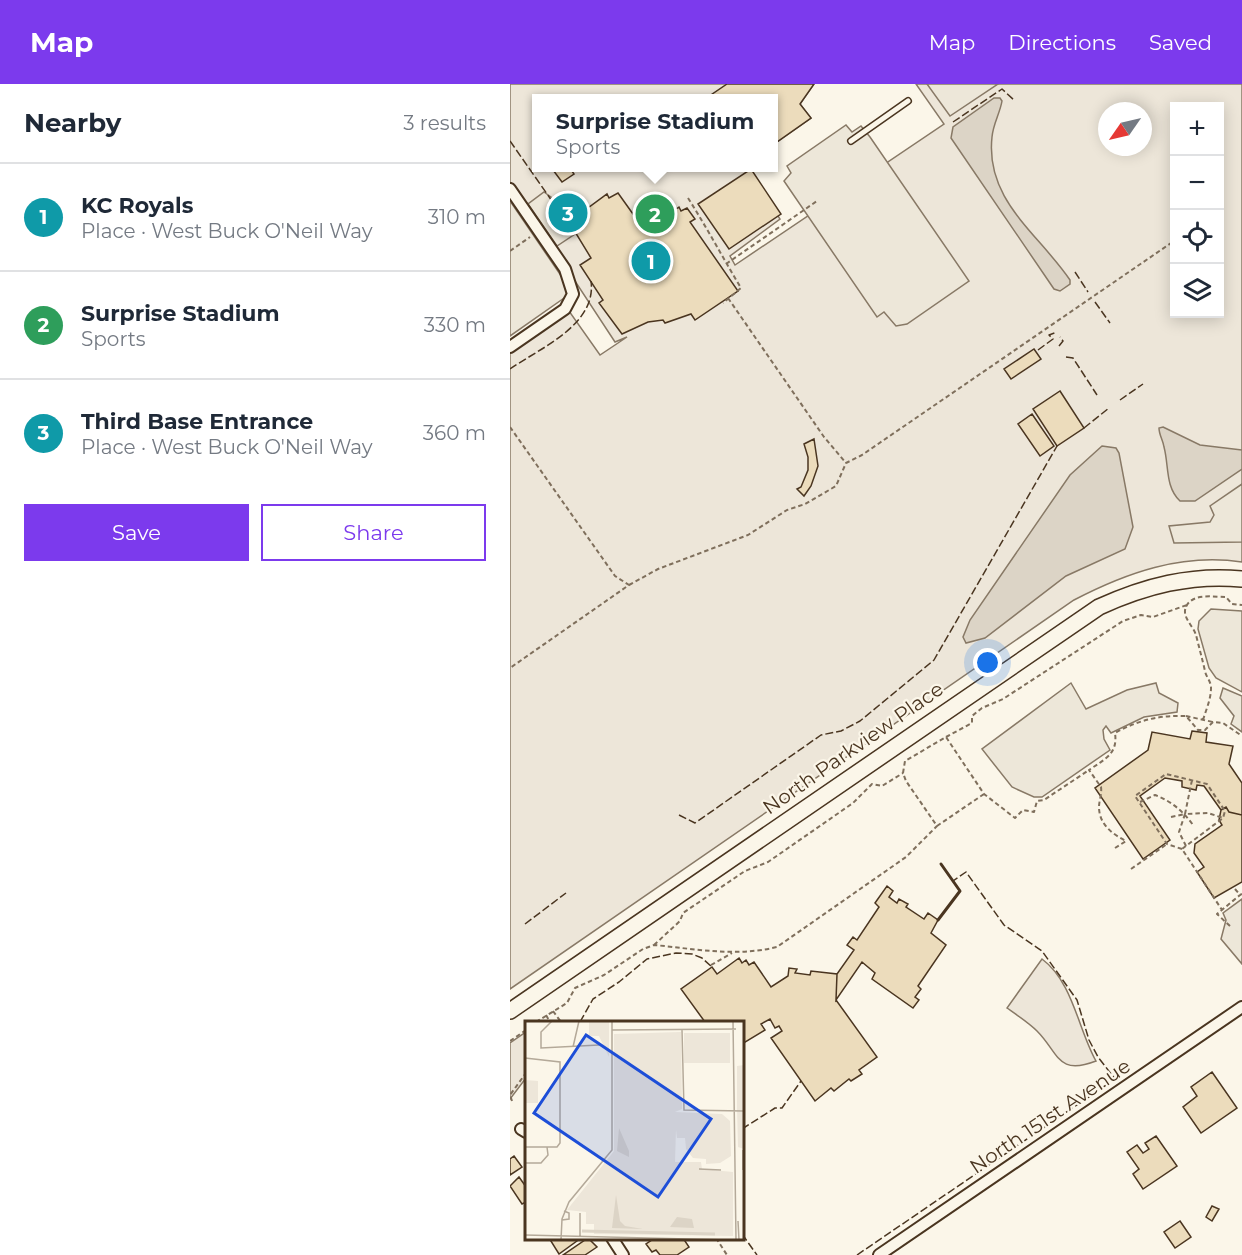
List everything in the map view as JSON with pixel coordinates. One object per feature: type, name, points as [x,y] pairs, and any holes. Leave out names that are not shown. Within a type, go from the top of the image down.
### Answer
[{"type":"street","points":[[510,189],[570,277],[573,294],[564,309],[510,347]]},
{"type":"street","name":"North Parkview Place","points":[[510,1011],[1099,607],[1141,588],[1163,583],[1195,579],[1242,579]]},
{"type":"street","name":"North 151st Avenue","points":[[879,1255],[1242,1006]]},
{"type":"street","points":[[613,1240],[624,1255]]},
{"type":"lane","points":[[851,141],[908,101]]},
{"type":"path","points":[[688,198],[720,247],[726,264],[741,288],[723,303]]},
{"type":"path","points":[[726,264],[817,201]]},
{"type":"path","points":[[510,251],[538,230]]},
{"type":"path","points":[[510,668],[629,585],[658,569],[748,535],[787,510],[805,504],[836,486],[846,463],[862,455],[1170,244]]},
{"type":"path","points":[[729,298],[825,437],[846,463]]},
{"type":"path","points":[[510,427],[615,576],[629,585]]},
{"type":"path","points":[[937,826],[903,773],[905,761],[932,743],[972,723],[972,716],[982,708],[1003,699],[1123,621],[1141,615],[1153,617],[1187,605],[1195,598],[1226,597],[1232,604],[1242,605]]},
{"type":"path","points":[[1187,605],[1185,614],[1196,635],[1197,647],[1211,685],[1203,720]]},
{"type":"path","points":[[946,737],[984,794],[1015,818],[1023,810],[1034,812],[1037,801],[1044,800],[1113,753],[1116,743],[1115,733],[1134,723],[1166,715],[1186,716],[1223,723],[1242,736]]},
{"type":"path","points":[[1186,716],[1198,730],[1205,730],[1213,722]]},
{"type":"path","points":[[1089,770],[1101,787],[1099,807],[1103,823],[1113,834],[1126,841],[1115,848]]},
{"type":"path","points":[[538,1021],[567,1003],[575,988],[604,975],[643,949],[654,945],[680,921],[683,913],[745,871],[777,855],[853,803],[872,784],[882,786],[903,773]]},
{"type":"path","points":[[1182,849],[1223,818],[1225,811],[1207,784],[1166,774],[1135,796],[1167,844],[1182,849],[1222,910]]},
{"type":"path","points":[[1186,846],[1179,832],[1192,780]]},
{"type":"path","points":[[654,945],[733,953],[754,953],[777,947],[906,858],[937,826],[984,794]]},
{"type":"path","points":[[1140,802],[1155,795],[1165,799],[1185,814],[1192,825]]},
{"type":"path","points":[[1171,817],[1208,813],[1223,818]]},
{"type":"path","points":[[1131,869],[1167,844]]},
{"type":"path","points":[[1230,926],[1217,914],[1241,895],[1235,888]]},
{"type":"path","points":[[711,965],[733,953]]},
{"type":"path","points":[[553,1011],[560,1021]]},
{"type":"path","points":[[546,1015],[549,1021]]},
{"type":"path","points":[[510,1041],[525,1031]]},
{"type":"path","points":[[512,1101],[510,1095],[525,1074]]},
{"type":"path","points":[[717,1240],[727,1255]]},
{"type":"shaded area","points":[[510,84],[814,84],[800,104],[811,118],[778,141],[778,94],[532,94],[532,172],[749,172],[780,219],[730,256],[735,265],[944,124],[916,84],[1242,84],[1242,562],[1197,560],[1176,563],[1114,581],[1074,600],[510,989],[510,353],[569,311],[600,355],[627,337],[615,342],[510,182]]},
{"type":"shaded area","points":[[927,84],[998,84],[950,116]]},
{"type":"shaded area","points":[[994,98],[1000,98],[1002,101],[992,137],[992,159],[997,179],[1005,198],[1016,214],[1070,280],[1070,284],[1060,291],[1054,289],[951,138],[953,127]]},
{"type":"shaded area","points":[[846,125],[852,132],[861,126],[870,137],[969,281],[907,324],[896,326],[884,312],[877,317],[784,181],[791,173],[787,166]]},
{"type":"shaded area","points":[[544,192],[555,200],[578,232],[557,246],[528,204]]},
{"type":"shaded area","points":[[510,201],[564,280],[567,296],[510,336]]},
{"type":"shaded area","points":[[1163,427],[1200,445],[1242,450],[1242,469],[1195,501],[1180,501],[1170,483],[1166,454],[1159,431],[1159,428]]},
{"type":"shaded area","points":[[1102,446],[1116,448],[1119,453],[1133,527],[1125,549],[1066,576],[985,638],[966,643],[963,637],[970,620],[1070,475]]},
{"type":"shaded area","points":[[1242,484],[1242,542],[1174,543],[1169,526],[1210,522],[1214,515],[1210,506]]},
{"type":"shaded area","points":[[1211,609],[1242,611],[1242,692],[1216,678],[1209,668],[1198,629],[1199,621]]},
{"type":"shaded area","points":[[1071,683],[1086,709],[1127,690],[1156,683],[1159,693],[1178,703],[1177,712],[1144,717],[1111,733],[1106,726],[1103,730],[1104,739],[1110,750],[1042,797],[1034,797],[1012,787],[982,749]]},
{"type":"shaded area","points":[[1223,688],[1242,696],[1242,732],[1231,724],[1234,716],[1220,698]]},
{"type":"shaded area","points":[[1242,899],[1242,964],[1221,939],[1226,920],[1223,913]]},
{"type":"shaded area","points":[[1042,959],[1061,980],[1068,993],[1096,1061],[1073,1066],[1066,1064],[1060,1060],[1037,1031],[1007,1008]]},
{"type":"shaded area","points":[[525,1033],[525,1079],[510,1099],[510,1043]]},
{"type":"building","points":[[727,84],[814,84],[800,104],[811,118],[778,141],[778,94],[712,94]]},
{"type":"building","points":[[554,172],[573,172],[574,174],[562,182]]},
{"type":"building","points":[[746,172],[753,172],[781,214],[729,249],[698,204]]},
{"type":"building","points":[[618,193],[638,221],[653,225],[679,207],[681,211],[687,208],[695,219],[690,222],[738,291],[695,320],[691,314],[665,323],[663,320],[648,322],[622,334],[599,303],[603,300],[580,265],[591,258],[569,222],[607,194],[609,198]]},
{"type":"building","points":[[561,197],[575,218],[570,221],[554,201]]},
{"type":"building","points":[[1034,349],[1041,359],[1011,379],[1004,369]]},
{"type":"building","points":[[1060,391],[1084,428],[1057,446],[1033,409]]},
{"type":"building","points":[[1032,414],[1054,446],[1040,456],[1018,424]]},
{"type":"building","points":[[814,439],[818,466],[811,486],[804,496],[797,489],[801,487],[808,470],[808,457],[804,444]]},
{"type":"building","points":[[1192,731],[1207,733],[1206,742],[1233,746],[1229,764],[1242,783],[1242,815],[1229,812],[1226,807],[1221,810],[1204,786],[1197,785],[1196,790],[1182,787],[1182,781],[1165,778],[1140,796],[1170,840],[1143,859],[1095,788],[1148,750],[1152,732],[1190,739]]},
{"type":"building","points":[[1226,807],[1229,812],[1242,815],[1242,882],[1214,898],[1197,872],[1204,867],[1194,853],[1195,844],[1222,825],[1219,820],[1221,810]]},
{"type":"building","points":[[887,886],[893,891],[889,897],[897,903],[899,899],[908,904],[906,907],[924,919],[928,913],[938,920],[931,933],[946,945],[918,986],[921,989],[915,997],[919,1000],[913,1008],[872,979],[875,973],[862,962],[836,1000],[837,974],[854,950],[847,945],[853,937],[857,940],[879,907],[875,903]]},
{"type":"building","points":[[739,958],[742,963],[746,960],[749,965],[754,962],[771,987],[788,976],[789,968],[797,969],[795,973],[810,975],[811,971],[837,974],[836,1000],[877,1057],[859,1070],[862,1074],[851,1081],[849,1079],[834,1091],[831,1088],[815,1101],[771,1038],[782,1031],[779,1026],[775,1028],[770,1019],[761,1024],[765,1030],[744,1043],[744,1021],[704,1021],[681,989],[712,967],[717,974]]},
{"type":"building","points":[[1212,1072],[1237,1108],[1201,1133],[1183,1107],[1197,1096],[1191,1087]]},
{"type":"building","points":[[1156,1136],[1177,1166],[1143,1189],[1133,1174],[1139,1169],[1127,1152],[1137,1145],[1143,1153],[1149,1149],[1145,1143]]},
{"type":"building","points":[[514,1156],[522,1167],[510,1175],[510,1159]]},
{"type":"building","points":[[519,1177],[525,1183],[525,1202],[522,1204],[510,1186]]},
{"type":"building","points":[[1212,1206],[1219,1209],[1212,1221],[1206,1217]]},
{"type":"building","points":[[1180,1221],[1191,1237],[1175,1248],[1164,1232]]},
{"type":"building","points":[[550,1240],[578,1240],[559,1254]]},
{"type":"building","points":[[585,1240],[590,1240],[597,1247],[585,1255],[563,1255]]},
{"type":"building","points":[[652,1240],[684,1240],[689,1247],[677,1255],[660,1255],[656,1250],[652,1252],[646,1244]]},
{"type":"fence","points":[[953,122],[1002,89],[1014,100]]},
{"type":"fence","points":[[510,141],[552,201]]},
{"type":"fence","points":[[567,222],[575,234]]},
{"type":"fence","points":[[1075,272],[1088,292]]},
{"type":"fence","points":[[510,369],[550,344],[576,323],[590,297],[591,281]]},
{"type":"fence","points":[[1095,302],[1110,323]]},
{"type":"fence","points":[[1038,350],[1053,339],[1049,335],[1057,332]]},
{"type":"fence","points":[[1059,346],[1063,341],[1060,337]]},
{"type":"fence","points":[[1066,357],[1073,358],[1097,395]]},
{"type":"fence","points":[[1120,400],[1143,384]]},
{"type":"fence","points":[[1084,428],[1109,408]]},
{"type":"fence","points":[[679,815],[695,823],[821,735],[841,731],[860,721],[934,660],[1057,446]]},
{"type":"fence","points":[[857,1255],[1115,1079],[1098,1057],[1089,1040],[1077,1000],[1042,951],[1004,925],[966,872],[953,881]]},
{"type":"fence","points":[[525,924],[566,893]]},
{"type":"fence","points":[[581,1021],[593,999],[619,982],[647,959],[676,953],[692,954],[702,958],[712,967]]},
{"type":"fence","points":[[744,1128],[775,1108],[782,1108],[801,1081]]},
{"type":"fence","points":[[744,1237],[757,1255]]},
{"type":"wall","points":[[938,920],[960,891],[941,864]]},
{"type":"place","name":"Third Base Entrance","points":[[568,213]]},
{"type":"place","name":"Surprise Stadium","points":[[655,214]]},
{"type":"place","name":"KC Royals","points":[[651,261]]}]
